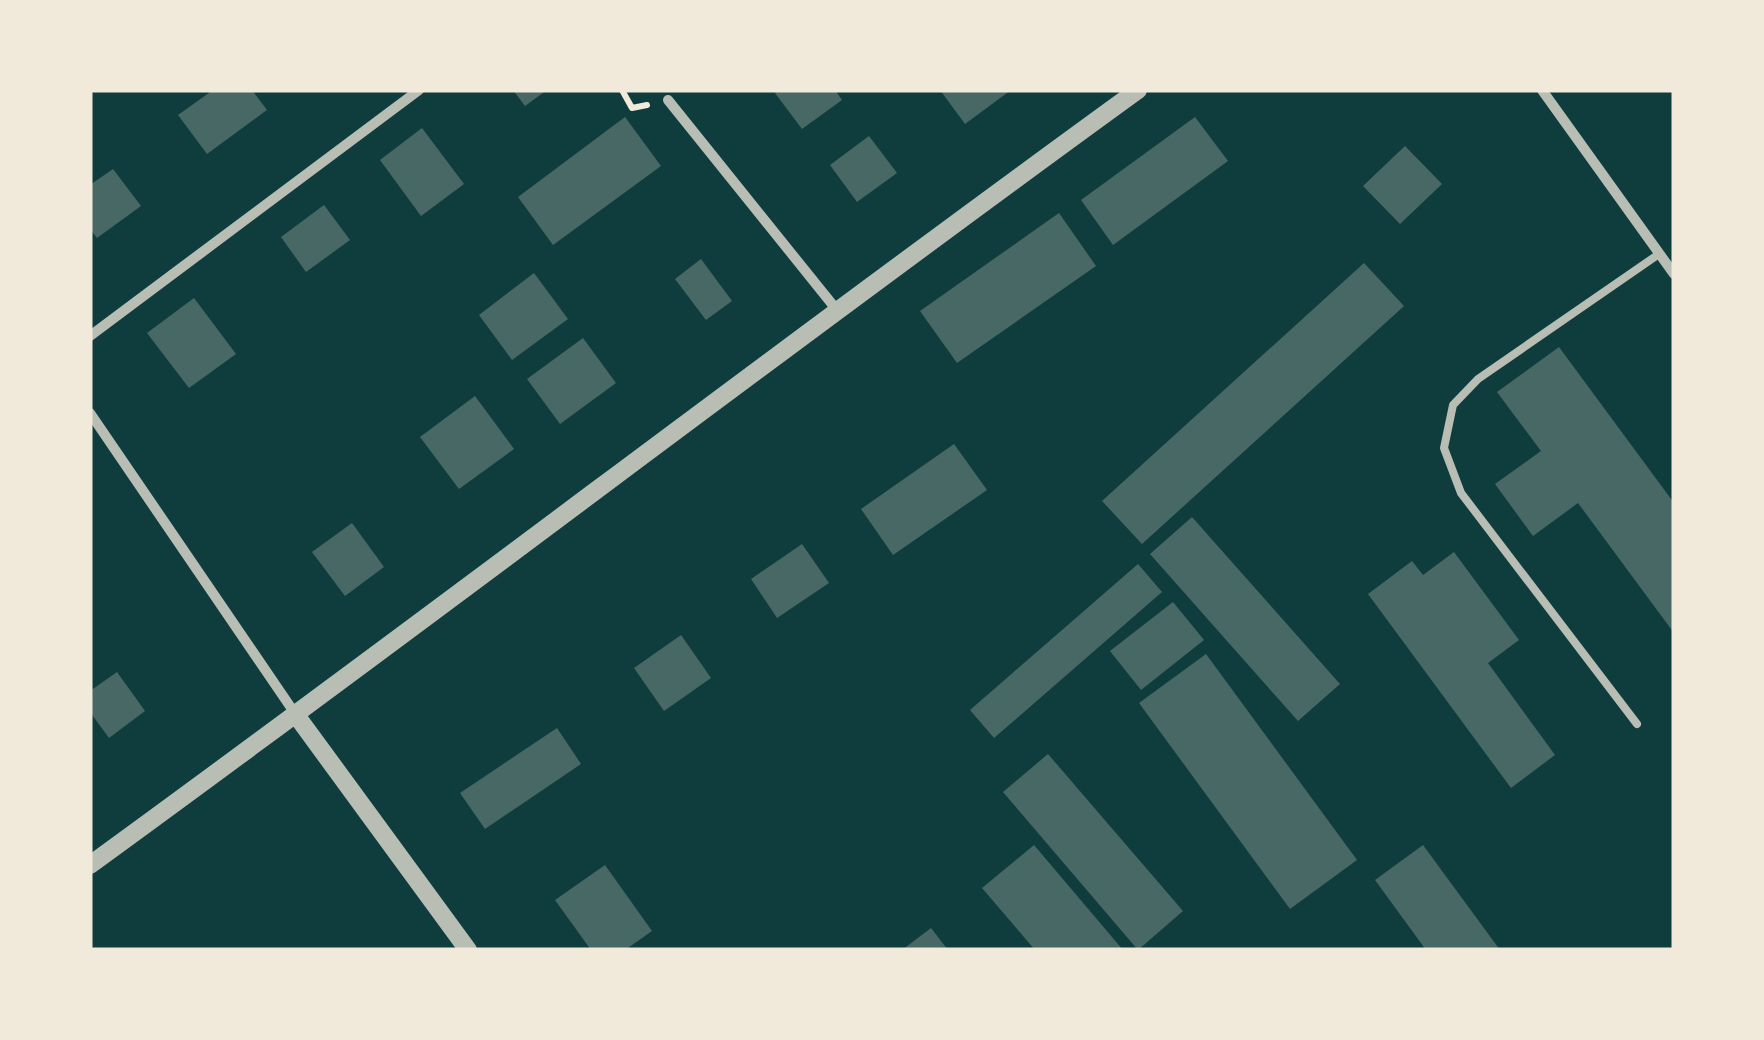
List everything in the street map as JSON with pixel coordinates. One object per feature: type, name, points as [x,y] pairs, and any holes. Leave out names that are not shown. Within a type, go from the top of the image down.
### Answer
[{"type":"street","points":[[90,336],[420,90]]},
{"type":"street","points":[[90,864],[1138,90]]},
{"type":"street","points":[[1542,90],[1674,274]]},
{"type":"street","points":[[668,100],[836,310]]},
{"type":"street","points":[[90,413],[296,715],[468,950]]},
{"type":"lane","points":[[1636,724],[1461,493],[1444,448],[1453,406],[1478,379],[1659,254]]},
{"type":"path","points":[[622,90],[632,108],[668,100]]},
{"type":"building","points":[[213,90],[252,90],[267,110],[207,154],[178,115]]},
{"type":"building","points":[[513,90],[547,90],[525,106]]},
{"type":"building","points":[[835,90],[842,100],[802,129],[775,93]]},
{"type":"building","points":[[940,90],[1011,90],[965,124]]},
{"type":"building","points":[[625,117],[661,166],[553,245],[518,197]]},
{"type":"building","points":[[1195,117],[1228,161],[1113,245],[1081,200]]},
{"type":"building","points":[[422,128],[464,184],[421,216],[380,160]]},
{"type":"building","points":[[869,136],[897,173],[857,202],[830,165]]},
{"type":"building","points":[[1405,146],[1442,184],[1400,224],[1363,186]]},
{"type":"building","points":[[113,169],[141,206],[97,238],[90,229],[90,185]]},
{"type":"building","points":[[324,205],[350,240],[306,272],[281,237]]},
{"type":"building","points":[[1059,213],[1096,266],[957,363],[920,311]]},
{"type":"building","points":[[701,259],[732,301],[706,320],[675,279]]},
{"type":"building","points":[[1364,263],[1404,306],[1142,544],[1102,501]]},
{"type":"building","points":[[534,273],[568,319],[512,360],[479,315]]},
{"type":"building","points":[[194,298],[236,354],[189,388],[147,333]]},
{"type":"building","points":[[583,338],[616,383],[560,424],[527,379]]},
{"type":"building","points":[[1559,347],[1674,503],[1674,633],[1578,503],[1533,536],[1495,484],[1541,451],[1497,392]]},
{"type":"building","points":[[475,396],[514,449],[459,489],[420,437]]},
{"type":"building","points":[[954,444],[987,490],[893,555],[861,509]]},
{"type":"building","points":[[1192,517],[1340,684],[1298,721],[1150,554]]},
{"type":"building","points":[[352,523],[384,567],[345,596],[312,552]]},
{"type":"building","points":[[802,544],[829,583],[777,618],[751,579]]},
{"type":"building","points":[[1454,552],[1519,640],[1488,663],[1555,755],[1511,788],[1368,594],[1412,561],[1423,575]]},
{"type":"building","points":[[1138,564],[1162,592],[994,738],[970,710]]},
{"type":"building","points":[[1173,602],[1204,640],[1141,690],[1110,651]]},
{"type":"building","points":[[681,635],[711,678],[664,711],[634,668]]},
{"type":"building","points":[[1206,654],[1357,860],[1290,909],[1139,703]]},
{"type":"building","points":[[117,672],[145,711],[109,738],[90,712],[90,691]]},
{"type":"building","points":[[557,728],[581,764],[485,829],[460,793]]},
{"type":"building","points":[[1048,754],[1183,911],[1138,950],[1003,792]]},
{"type":"building","points":[[1034,845],[1123,950],[1035,950],[982,888]]},
{"type":"building","points":[[1423,845],[1500,950],[1426,950],[1375,880]]},
{"type":"building","points":[[605,865],[652,931],[625,950],[591,950],[555,900]]},
{"type":"building","points":[[931,928],[948,950],[902,950]]}]
